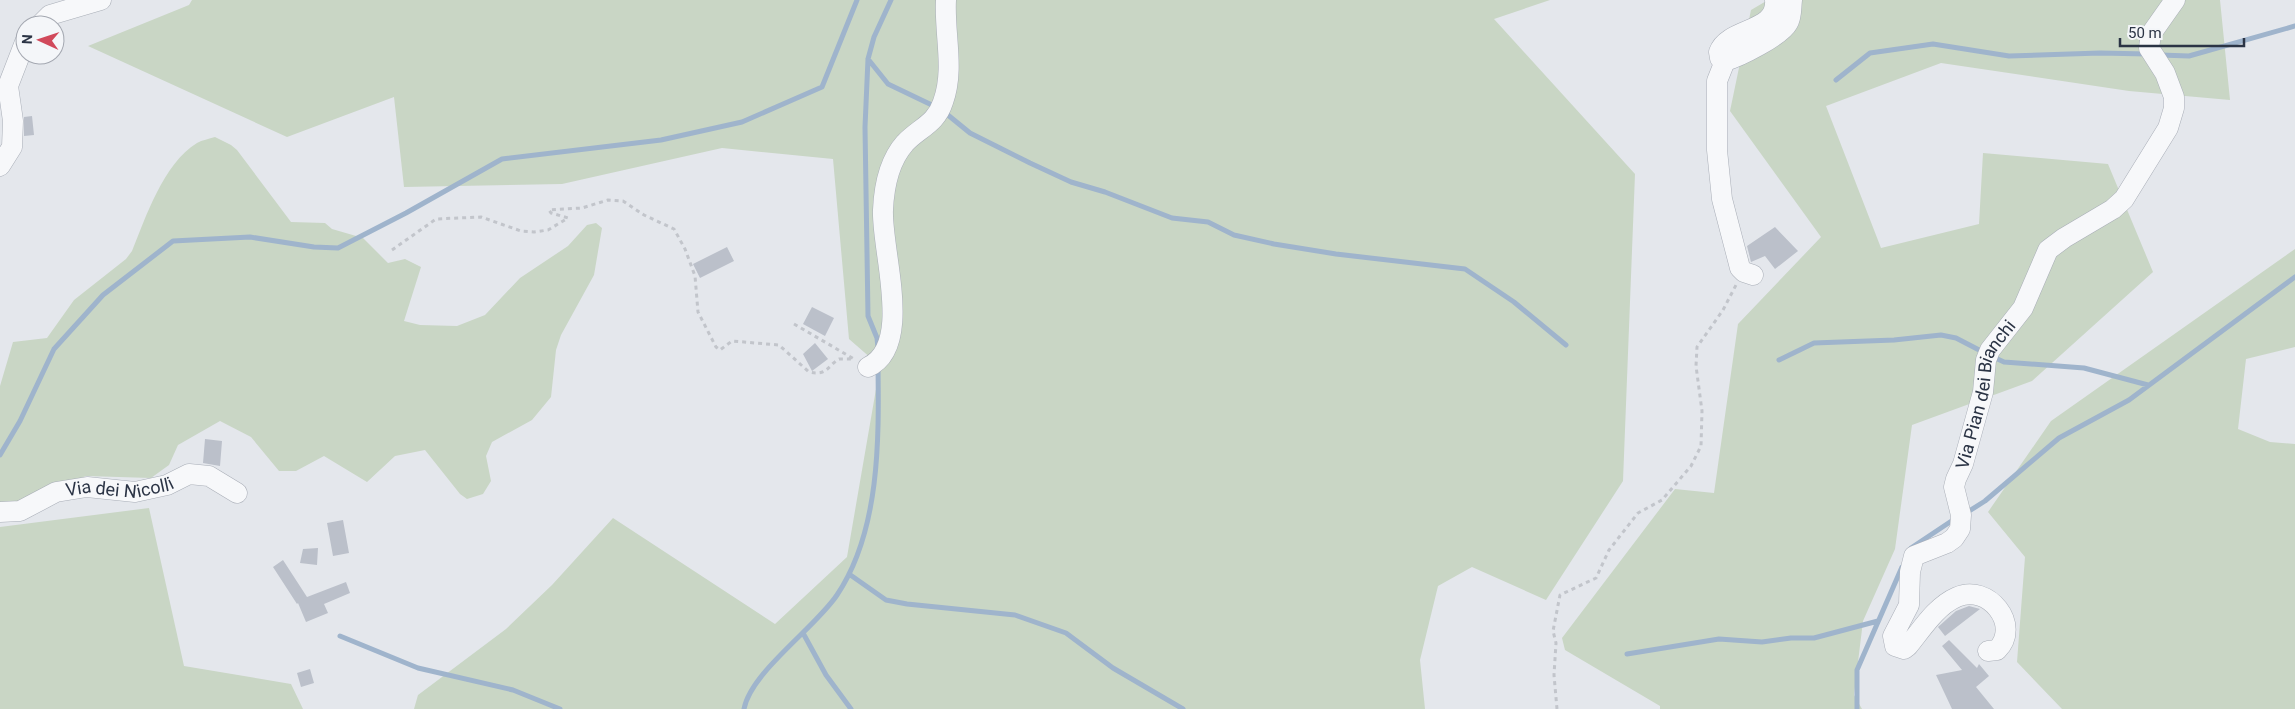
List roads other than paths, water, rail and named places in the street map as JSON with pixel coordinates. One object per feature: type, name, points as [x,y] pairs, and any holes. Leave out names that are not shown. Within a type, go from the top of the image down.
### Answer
[{"type":"street","points":[[53,15],[101,0]]},
{"type":"street","points":[[861,363],[883,356],[889,344],[891,284],[882,211],[885,189],[889,171],[896,156],[906,142],[920,133],[935,117],[943,101],[949,45],[945,16],[946,0]]},
{"type":"street","points":[[1775,0],[1776,5],[1771,16],[1759,26],[1725,42],[1721,47],[1720,58],[1725,61],[1735,58],[1782,30],[1790,20],[1792,0]]},
{"type":"street","name":"Via Pian dei Bianchi","points":[[1988,651],[1997,650],[2006,639],[2002,615],[1984,597],[1969,594],[1955,598],[1937,611],[1908,646],[1904,648],[1895,646],[1893,636],[1909,605],[1911,562],[1919,552],[1947,544],[1960,529],[1961,515],[1954,487],[1963,464],[1983,392],[1986,360],[1995,342],[2023,308],[2048,250],[2064,238],[2113,209],[2124,199],[2168,128],[2174,108],[2174,98],[2165,73],[2149,48],[2148,40],[2150,34],[2175,0]]},
{"type":"street","points":[[1725,61],[1718,81],[1715,120],[1717,150],[1725,214],[1738,262],[1749,274]]},
{"type":"street","points":[[0,166],[12,148],[13,121],[8,86],[16,65]]},
{"type":"street","name":"Via dei Nicolli","points":[[0,512],[20,511],[56,492],[87,487],[135,492],[166,486],[189,474],[209,476],[237,493]]},
{"type":"waterway","points":[[0,455],[20,421],[54,349],[103,295],[173,241],[250,237],[314,247],[338,248],[406,213],[502,159],[661,140],[742,122],[822,87],[857,0]]},
{"type":"waterway","points":[[878,348],[877,338],[868,316],[865,127],[868,59],[874,37],[891,0]]},
{"type":"waterway","points":[[2160,55],[2189,56],[2295,26]]},
{"type":"waterway","points":[[1836,80],[1870,53],[1933,44],[2009,56],[2100,53],[2147,54]]},
{"type":"waterway","points":[[868,59],[888,84],[936,107]]},
{"type":"waterway","points":[[943,111],[970,133],[1030,163],[1071,182],[1105,192],[1172,218],[1208,222],[1234,235],[1274,244],[1336,254],[1465,269],[1514,302],[1566,345]]},
{"type":"waterway","points":[[1966,513],[1985,501],[2059,438],[2129,400],[2295,277]]},
{"type":"waterway","points":[[1779,360],[1814,343],[1894,340],[1941,335],[1956,338],[1983,352]]},
{"type":"waterway","points":[[1991,356],[2004,362],[2084,368],[2148,385]]},
{"type":"waterway","points":[[744,709],[749,695],[758,680],[814,622],[837,595],[851,570],[862,543],[869,514],[877,454],[878,366]]},
{"type":"waterway","points":[[1911,548],[1956,518]]},
{"type":"waterway","points":[[1857,709],[1857,670],[1902,567]]},
{"type":"waterway","points":[[849,574],[886,600],[907,604],[1015,615],[1066,633],[1113,668],[1183,709]]},
{"type":"waterway","points":[[1627,654],[1719,639],[1762,642],[1791,638],[1814,638],[1878,621]]},
{"type":"waterway","points":[[803,633],[826,675],[851,709]]},
{"type":"waterway","points":[[340,636],[418,668],[513,690],[560,709]]}]
